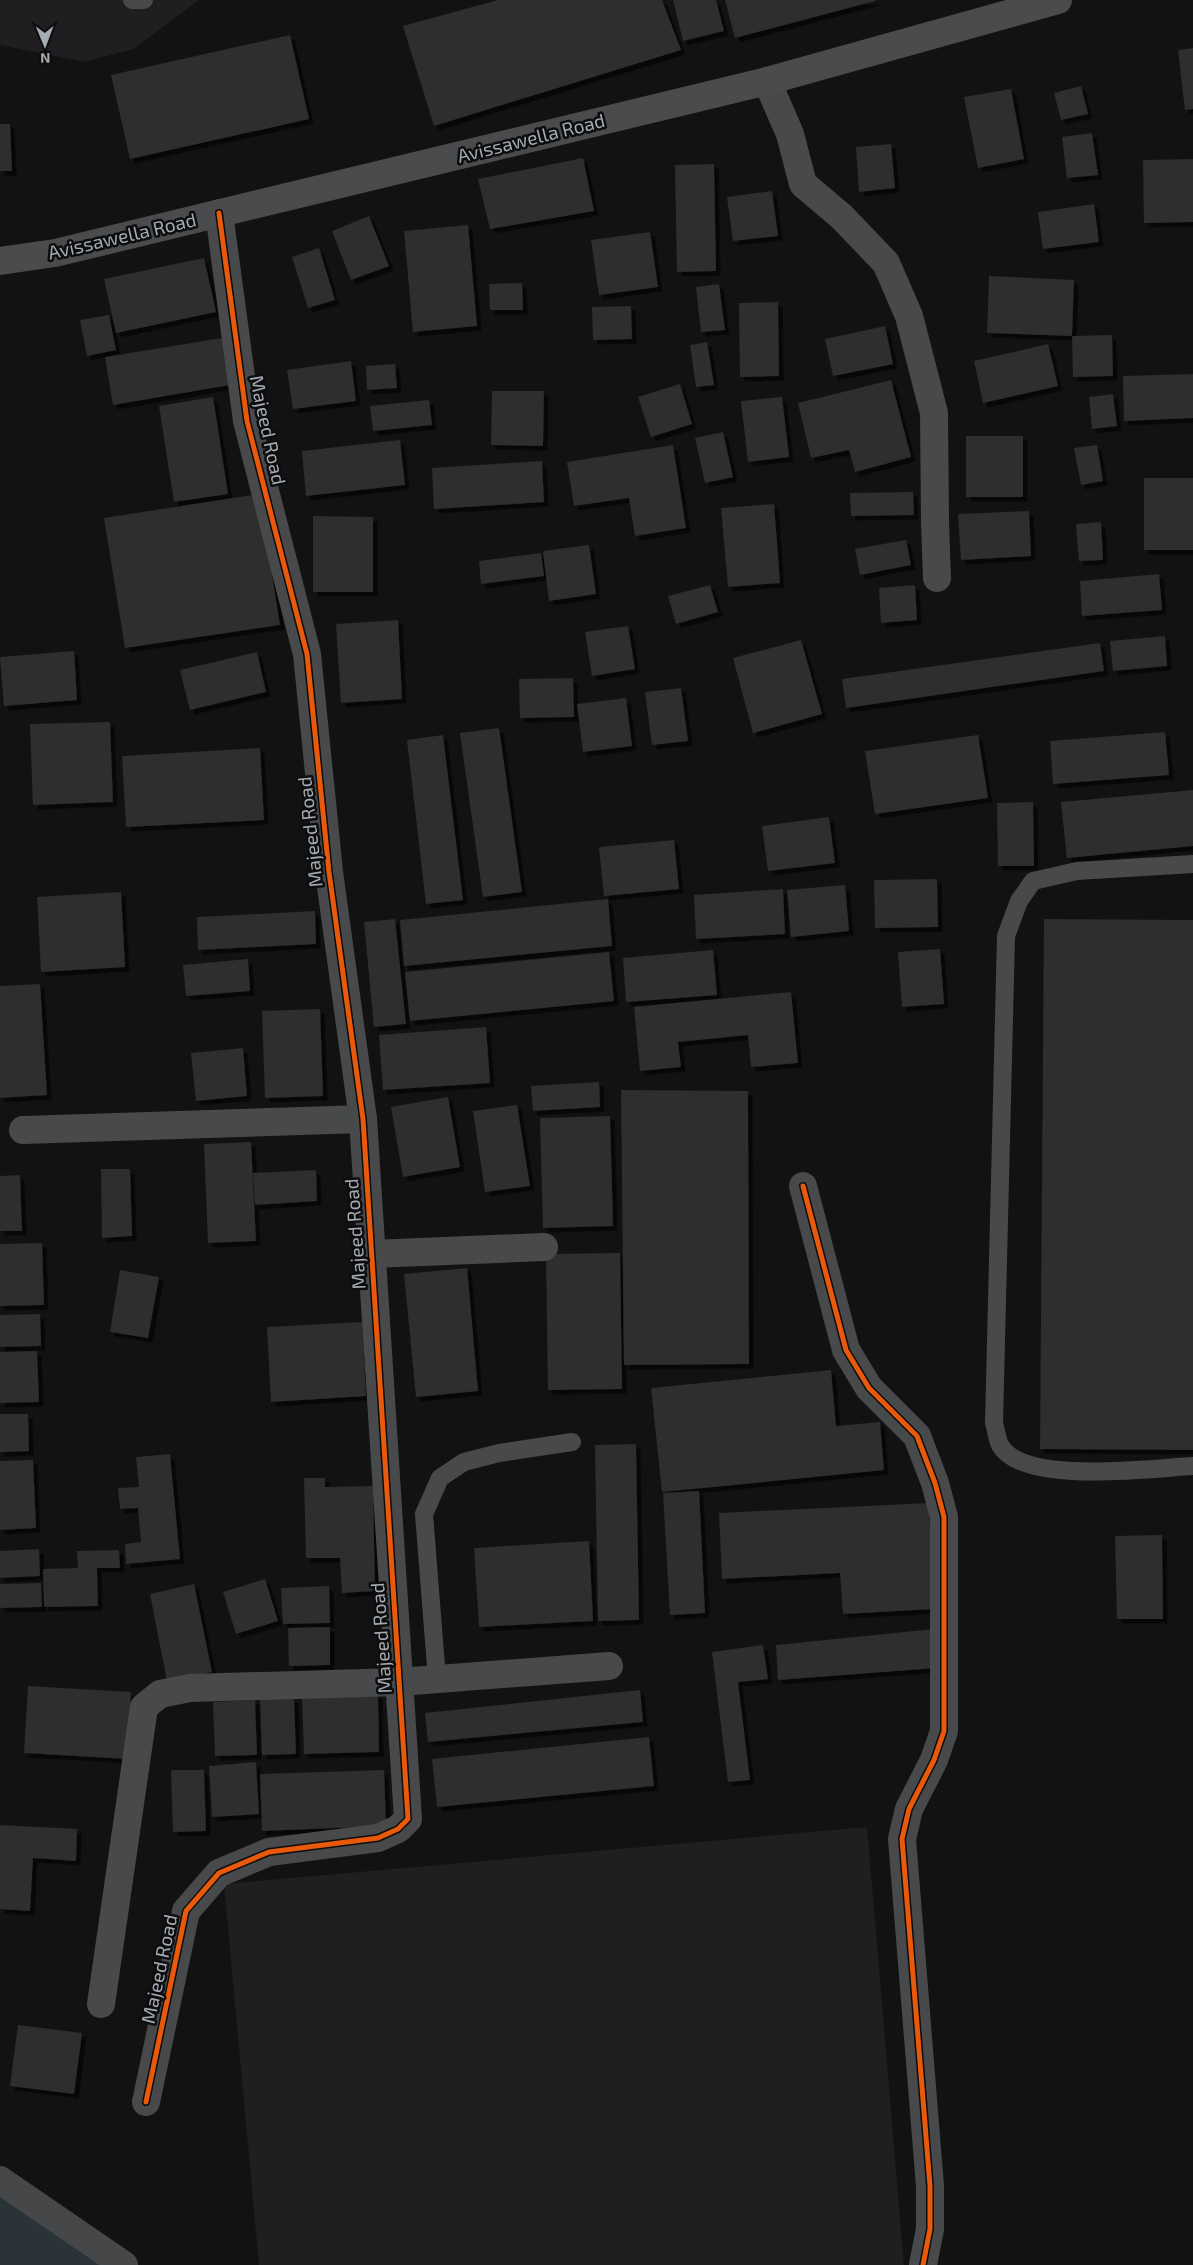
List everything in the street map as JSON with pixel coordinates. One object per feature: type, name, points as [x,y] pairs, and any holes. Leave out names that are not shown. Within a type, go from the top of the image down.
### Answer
[{"type":"main road","name":"Avissawella Road","points":[[0,261],[55,253],[767,81],[1058,0]]},
{"type":"street","points":[[767,81],[790,134],[803,184],[842,217],[886,263],[909,316],[934,413],[938,578]]},
{"type":"street","name":"Majeed Road","points":[[146,2102],[186,1911],[219,1873],[269,1852],[378,1838],[398,1829],[408,1819],[363,1119],[329,872],[307,654],[247,422],[219,214]]},
{"type":"street","points":[[0,253],[55,253]]},
{"type":"street","points":[[0,272],[55,253]]},
{"type":"street","points":[[23,1130],[363,1119]]},
{"type":"street","points":[[803,1186],[846,1350],[869,1388],[917,1436],[935,1482],[944,1517],[944,1731],[934,1760],[909,1809],[902,1839],[930,2186],[930,2229],[923,2265]]},
{"type":"street","points":[[372,1254],[544,1247]]},
{"type":"street","points":[[101,2004],[144,1707],[160,1694],[190,1688],[399,1682],[609,1666]]},
{"type":"street","points":[[0,2180],[124,2265]]},
{"type":"lane","points":[[132,0],[140,2],[144,0]]},
{"type":"lane","points":[[1193,864],[1077,871],[1033,881],[1019,901],[1006,936],[994,1423],[1000,1445],[1012,1457],[1036,1468],[1070,1472],[1193,1466]]},
{"type":"lane","points":[[437,1679],[424,1514],[440,1478],[464,1462],[499,1453],[572,1442]]},
{"type":"shaded area","points":[[0,0],[199,0],[133,49],[85,62],[0,45]]},
{"type":"shaded area","points":[[867,1827],[904,2265],[259,2265],[224,1884]]},
{"type":"shaded area","points":[[0,2195],[110,2265],[0,2265]]},
{"type":"building","points":[[498,0],[662,0],[681,50],[434,126],[403,26]]},
{"type":"building","points":[[673,0],[716,0],[724,31],[683,41]]},
{"type":"building","points":[[725,0],[875,0],[875,1],[735,38]]},
{"type":"building","points":[[290,35],[309,119],[130,159],[111,75]]},
{"type":"building","points":[[1193,48],[1193,109],[1185,110],[1178,50]]},
{"type":"building","points":[[1081,86],[1088,114],[1061,120],[1054,93]]},
{"type":"building","points":[[1011,89],[1024,159],[978,168],[964,97]]},
{"type":"building","points":[[0,124],[10,124],[12,171],[0,171]]},
{"type":"building","points":[[1092,133],[1098,175],[1067,178],[1062,137]]},
{"type":"building","points":[[891,144],[895,188],[859,192],[856,147]]},
{"type":"building","points":[[583,158],[594,211],[490,229],[478,179]]},
{"type":"building","points":[[1193,159],[1193,222],[1144,223],[1143,160]]},
{"type":"building","points":[[714,164],[716,271],[677,272],[675,165]]},
{"type":"building","points":[[772,191],[778,236],[733,241],[727,197]]},
{"type":"building","points":[[1094,204],[1099,242],[1043,249],[1038,212]]},
{"type":"building","points":[[369,216],[389,266],[351,280],[332,231]]},
{"type":"building","points":[[468,225],[477,326],[413,332],[404,231]]},
{"type":"building","points":[[650,232],[658,287],[599,295],[591,240]]},
{"type":"building","points":[[319,248],[335,300],[308,308],[292,257]]},
{"type":"building","points":[[204,258],[216,312],[116,333],[104,279]]},
{"type":"building","points":[[989,276],[1074,280],[1072,336],[987,333]]},
{"type":"building","points":[[522,283],[523,310],[490,310],[489,284]]},
{"type":"building","points":[[719,284],[725,330],[701,332],[696,287]]},
{"type":"building","points":[[778,302],[779,376],[740,377],[739,303]]},
{"type":"building","points":[[631,306],[632,339],[593,340],[592,307]]},
{"type":"building","points":[[109,315],[116,350],[87,356],[80,320]]},
{"type":"building","points":[[885,326],[893,364],[833,376],[825,339]]},
{"type":"building","points":[[1112,335],[1113,376],[1073,377],[1072,336]]},
{"type":"building","points":[[222,338],[230,385],[113,405],[105,357]]},
{"type":"building","points":[[707,342],[714,385],[696,387],[690,345]]},
{"type":"building","points":[[1048,344],[1058,386],[983,403],[974,361]]},
{"type":"building","points":[[351,361],[356,401],[293,409],[287,370]]},
{"type":"building","points":[[395,364],[397,388],[367,390],[366,366]]},
{"type":"building","points":[[1193,374],[1193,418],[1124,421],[1123,376]]},
{"type":"building","points":[[891,380],[911,457],[855,472],[849,450],[811,458],[798,403]]},
{"type":"building","points":[[680,384],[692,424],[651,437],[638,397]]},
{"type":"building","points":[[492,391],[544,391],[543,446],[491,445]]},
{"type":"building","points":[[1113,394],[1117,426],[1092,429],[1089,397]]},
{"type":"building","points":[[213,397],[228,494],[174,502],[159,406]]},
{"type":"building","points":[[782,397],[789,457],[748,462],[741,401]]},
{"type":"building","points":[[429,400],[432,425],[373,431],[370,406]]},
{"type":"building","points":[[723,432],[733,477],[705,483],[695,438]]},
{"type":"building","points":[[966,436],[1023,436],[1023,497],[966,497]]},
{"type":"building","points":[[400,440],[405,485],[306,496],[302,451]]},
{"type":"building","points":[[673,445],[686,528],[635,536],[629,498],[574,506],[567,462]]},
{"type":"building","points":[[1097,445],[1103,481],[1081,485],[1074,448]]},
{"type":"building","points":[[542,461],[544,502],[434,509],[432,468]]},
{"type":"building","points":[[1144,478],[1193,478],[1193,550],[1144,550]]},
{"type":"building","points":[[913,492],[914,515],[851,516],[850,493]]},
{"type":"building","points":[[259,494],[280,625],[125,648],[104,518]]},
{"type":"building","points":[[774,504],[780,583],[728,587],[721,508]]},
{"type":"building","points":[[1029,511],[1031,556],[961,560],[958,514]]},
{"type":"building","points":[[313,516],[373,517],[373,592],[313,592]]},
{"type":"building","points":[[1101,522],[1103,560],[1079,561],[1076,524]]},
{"type":"building","points":[[906,540],[911,565],[860,575],[855,549]]},
{"type":"building","points":[[589,545],[596,594],[549,601],[543,551]]},
{"type":"building","points":[[541,553],[544,576],[481,584],[479,561]]},
{"type":"building","points":[[1159,574],[1162,610],[1082,616],[1080,581]]},
{"type":"building","points":[[710,585],[718,612],[676,624],[668,596]]},
{"type":"building","points":[[915,585],[917,620],[881,623],[879,588]]},
{"type":"building","points":[[398,620],[402,699],[341,703],[336,624]]},
{"type":"building","points":[[628,626],[635,669],[592,676],[585,632]]},
{"type":"building","points":[[1165,636],[1167,666],[1113,671],[1110,641]]},
{"type":"building","points":[[801,640],[822,714],[753,733],[733,658]]},
{"type":"building","points":[[1100,643],[1104,671],[846,708],[842,679]]},
{"type":"building","points":[[74,651],[77,700],[4,706],[0,657]]},
{"type":"building","points":[[257,652],[266,692],[190,710],[180,670]]},
{"type":"building","points":[[573,678],[574,717],[520,718],[519,679]]},
{"type":"building","points":[[681,688],[688,741],[652,745],[645,692]]},
{"type":"building","points":[[626,698],[632,746],[583,752],[577,704]]},
{"type":"building","points":[[110,722],[113,802],[33,805],[30,724]]},
{"type":"building","points":[[499,728],[522,892],[483,897],[460,733]]},
{"type":"building","points":[[1165,732],[1169,775],[1053,784],[1050,741]]},
{"type":"building","points":[[443,735],[463,900],[426,904],[407,740]]},
{"type":"building","points":[[978,735],[988,798],[875,814],[865,751]]},
{"type":"building","points":[[260,748],[264,820],[126,827],[122,756]]},
{"type":"building","points":[[1193,790],[1193,846],[1067,858],[1061,802]]},
{"type":"building","points":[[1033,802],[1034,866],[998,866],[997,803]]},
{"type":"building","points":[[829,817],[835,863],[768,871],[762,826]]},
{"type":"building","points":[[674,840],[679,889],[604,896],[599,847]]},
{"type":"building","points":[[937,879],[938,927],[875,928],[874,880]]},
{"type":"building","points":[[845,885],[849,931],[791,937],[787,890]]},
{"type":"building","points":[[783,889],[785,934],[696,939],[694,895]]},
{"type":"building","points":[[121,892],[125,967],[41,972],[37,897]]},
{"type":"building","points":[[608,899],[612,946],[404,966],[400,920]]},
{"type":"building","points":[[315,911],[316,944],[198,950],[197,917]]},
{"type":"building","points":[[395,919],[406,1024],[374,1027],[364,922]]},
{"type":"building","points":[[1044,919],[1193,920],[1193,1450],[1040,1449]]},
{"type":"building","points":[[940,949],[944,1004],[902,1007],[898,952]]},
{"type":"building","points":[[713,950],[717,995],[626,1002],[623,958]]},
{"type":"building","points":[[609,952],[614,1001],[410,1021],[405,972]]},
{"type":"building","points":[[248,959],[250,991],[186,996],[183,965]]},
{"type":"building","points":[[40,984],[47,1095],[0,1098],[0,986]]},
{"type":"building","points":[[791,992],[798,1063],[751,1067],[748,1035],[678,1042],[681,1067],[640,1071],[634,1007]]},
{"type":"building","points":[[320,1009],[323,1096],[265,1098],[262,1011]]},
{"type":"building","points":[[486,1027],[490,1083],[383,1090],[379,1035]]},
{"type":"building","points":[[243,1048],[247,1096],[196,1101],[191,1053]]},
{"type":"building","points":[[599,1082],[600,1107],[533,1111],[531,1086]]},
{"type":"building","points":[[621,1090],[748,1091],[749,1364],[624,1365]]},
{"type":"building","points":[[448,1097],[460,1167],[403,1177],[391,1107]]},
{"type":"building","points":[[517,1105],[530,1186],[485,1192],[473,1111]]},
{"type":"building","points":[[610,1116],[613,1226],[543,1228],[540,1118]]},
{"type":"building","points":[[251,1142],[256,1241],[208,1243],[204,1144]]},
{"type":"building","points":[[101,1169],[130,1169],[132,1236],[102,1238]]},
{"type":"building","points":[[316,1170],[317,1201],[255,1205],[253,1173]]},
{"type":"building","points":[[20,1175],[22,1231],[0,1231],[0,1176]]},
{"type":"building","points":[[42,1243],[44,1305],[0,1306],[0,1244]]},
{"type":"building","points":[[620,1253],[622,1389],[548,1390],[546,1254]]},
{"type":"building","points":[[467,1268],[478,1391],[416,1397],[404,1274]]},
{"type":"building","points":[[120,1270],[159,1277],[148,1338],[110,1332]]},
{"type":"building","points":[[40,1314],[41,1346],[0,1347],[0,1315]]},
{"type":"building","points":[[362,1322],[366,1396],[271,1402],[267,1327]]},
{"type":"building","points":[[37,1351],[39,1402],[0,1403],[0,1352]]},
{"type":"building","points":[[831,1370],[836,1426],[880,1422],[884,1470],[662,1492],[651,1388]]},
{"type":"building","points":[[0,1414],[28,1414],[29,1451],[0,1452]]},
{"type":"building","points":[[636,1444],[639,1620],[598,1621],[595,1445]]},
{"type":"building","points":[[170,1454],[180,1559],[126,1564],[125,1544],[141,1542],[138,1508],[120,1509],[118,1488],[139,1487],[136,1457]]},
{"type":"building","points":[[33,1460],[36,1528],[0,1530],[0,1461]]},
{"type":"building","points":[[304,1478],[325,1478],[325,1487],[373,1486],[375,1591],[342,1593],[340,1558],[306,1558]]},
{"type":"building","points":[[699,1491],[705,1613],[670,1615],[663,1493]]},
{"type":"building","points":[[929,1503],[934,1609],[843,1614],[840,1573],[722,1579],[719,1513]]},
{"type":"building","points":[[1162,1535],[1163,1619],[1117,1619],[1115,1536]]},
{"type":"building","points":[[589,1541],[593,1621],[479,1627],[474,1548]]},
{"type":"building","points":[[39,1549],[40,1576],[0,1578],[0,1551]]},
{"type":"building","points":[[119,1550],[120,1568],[97,1568],[98,1606],[44,1607],[43,1569],[78,1568],[77,1551]]},
{"type":"building","points":[[265,1579],[278,1621],[236,1634],[223,1592]]},
{"type":"building","points":[[41,1583],[42,1607],[0,1608],[0,1584]]},
{"type":"building","points":[[194,1584],[212,1672],[167,1681],[150,1594]]},
{"type":"building","points":[[329,1586],[330,1623],[283,1624],[281,1588]]},
{"type":"building","points":[[330,1627],[330,1665],[289,1666],[288,1628]]},
{"type":"building","points":[[934,1629],[936,1668],[778,1680],[776,1645]]},
{"type":"building","points":[[763,1645],[768,1679],[738,1682],[750,1780],[728,1782],[712,1652]]},
{"type":"building","points":[[28,1686],[131,1692],[128,1759],[24,1753]]},
{"type":"building","points":[[640,1690],[643,1722],[428,1742],[425,1713]]},
{"type":"building","points":[[378,1694],[379,1752],[304,1754],[302,1695]]},
{"type":"building","points":[[294,1698],[296,1754],[262,1755],[260,1699]]},
{"type":"building","points":[[255,1700],[257,1755],[215,1756],[213,1702]]},
{"type":"building","points":[[649,1737],[654,1786],[437,1807],[432,1759]]},
{"type":"building","points":[[256,1762],[259,1814],[212,1817],[209,1766]]},
{"type":"building","points":[[171,1770],[204,1770],[206,1831],[173,1832]]},
{"type":"building","points":[[384,1770],[386,1826],[262,1831],[260,1774]]},
{"type":"building","points":[[0,1825],[77,1829],[76,1861],[33,1858],[30,1911],[0,1909]]},
{"type":"building","points":[[18,2025],[82,2033],[74,2094],[10,2086]]},
{"type":"cycle path","points":[[146,2102],[186,1911],[219,1873],[269,1852],[378,1838],[398,1829],[408,1819],[363,1119],[329,872],[307,654],[247,421],[219,213]]},
{"type":"cycle path","points":[[803,1186],[846,1350],[869,1388],[917,1436],[935,1483],[944,1517],[944,1731],[934,1760],[909,1809],[902,1839],[930,2186],[930,2229],[923,2265]]}]
